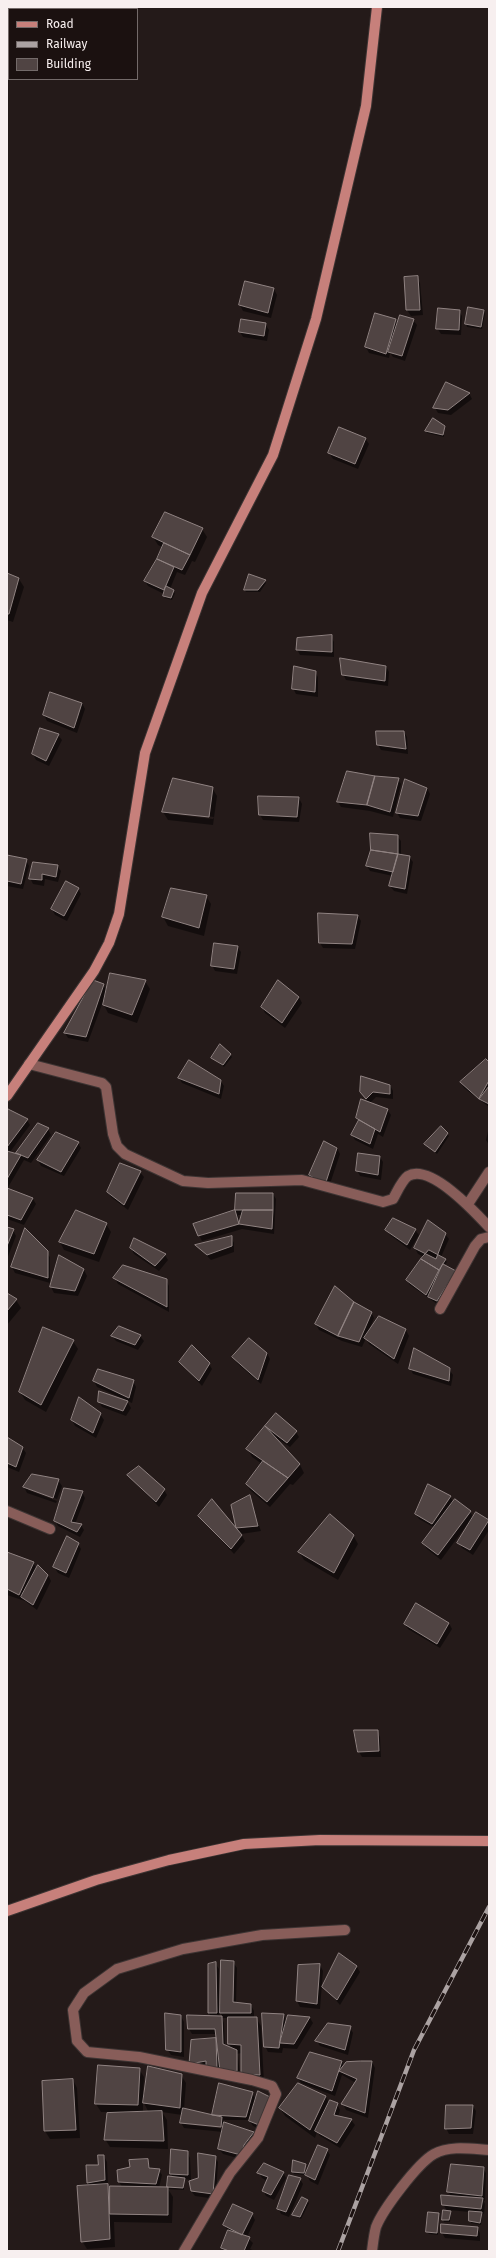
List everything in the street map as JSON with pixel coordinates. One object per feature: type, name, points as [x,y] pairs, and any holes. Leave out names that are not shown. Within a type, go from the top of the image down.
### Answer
[{"type":"street","points":[[7,1096],[94,971],[109,943],[119,914],[145,753],[202,593],[275,447],[316,319],[366,106],[376,7]]},
{"type":"street","points":[[29,1064],[102,1083],[106,1087],[113,1134],[117,1146],[125,1154],[183,1181],[208,1183],[302,1180],[383,1202],[393,1199],[406,1177],[412,1174],[424,1175],[453,1191],[468,1204],[489,1227]]},
{"type":"street","points":[[468,1204],[489,1172]]},
{"type":"street","points":[[440,1309],[475,1246],[481,1239],[489,1237]]},
{"type":"street","points":[[7,1511],[50,1529]]},
{"type":"street","points":[[7,1911],[96,1880],[169,1860],[244,1844],[320,1840],[489,1841]]},
{"type":"street","points":[[184,2251],[230,2173],[258,2138],[276,2094],[272,2086],[252,2080],[139,2057],[87,2052],[77,2041],[73,2010],[84,1992],[116,1969],[183,1949],[262,1935],[345,1930]]},
{"type":"street","points":[[372,2251],[376,2226],[386,2209],[418,2168],[434,2154],[452,2149],[489,2150]]},
{"type":"building","points":[[418,276],[420,310],[406,310],[404,277]]},
{"type":"building","points":[[245,281],[274,288],[268,313],[239,305]]},
{"type":"building","points":[[468,307],[484,310],[481,327],[465,324]]},
{"type":"building","points":[[438,308],[460,310],[459,330],[436,329]]},
{"type":"building","points":[[375,313],[396,319],[386,354],[365,347]]},
{"type":"building","points":[[400,315],[414,319],[402,356],[388,352]]},
{"type":"building","points":[[241,319],[266,323],[264,336],[239,332]]},
{"type":"building","points":[[446,382],[470,393],[448,410],[433,408]]},
{"type":"building","points":[[433,418],[445,426],[443,435],[425,431]]},
{"type":"building","points":[[339,427],[366,438],[355,464],[328,453]]},
{"type":"building","points":[[165,512],[203,528],[190,555],[152,537]]},
{"type":"building","points":[[164,543],[190,555],[182,570],[157,559]]},
{"type":"building","points":[[157,559],[174,567],[164,590],[144,581]]},
{"type":"building","points":[[7,573],[19,578],[9,614],[7,614]]},
{"type":"building","points":[[249,574],[266,580],[258,590],[244,590]]},
{"type":"building","points":[[166,586],[174,590],[171,598],[163,596]]},
{"type":"building","points":[[332,635],[332,652],[296,650],[297,638]]},
{"type":"building","points":[[340,658],[386,666],[385,681],[342,675]]},
{"type":"building","points":[[294,666],[316,671],[315,692],[292,689]]},
{"type":"building","points":[[50,692],[82,703],[74,728],[43,715]]},
{"type":"building","points":[[40,728],[59,734],[46,761],[32,754]]},
{"type":"building","points":[[376,731],[404,731],[406,749],[377,745]]},
{"type":"building","points":[[347,771],[375,776],[367,805],[337,802]]},
{"type":"building","points":[[375,776],[399,778],[390,812],[367,805]]},
{"type":"building","points":[[173,778],[213,787],[209,817],[162,812]]},
{"type":"building","points":[[405,779],[427,788],[418,816],[396,813]]},
{"type":"building","points":[[258,796],[299,797],[297,817],[259,815]]},
{"type":"building","points":[[370,833],[398,835],[398,854],[371,850]]},
{"type":"building","points":[[371,850],[398,854],[393,872],[366,866]]},
{"type":"building","points":[[398,854],[410,856],[405,889],[389,886]]},
{"type":"building","points":[[7,855],[27,859],[21,884],[7,881]]},
{"type":"building","points":[[33,862],[58,865],[56,877],[42,874],[42,880],[29,879]]},
{"type":"building","points":[[66,881],[79,888],[64,916],[51,909]]},
{"type":"building","points":[[171,888],[207,895],[199,928],[162,917]]},
{"type":"building","points":[[318,913],[358,915],[352,944],[319,943]]},
{"type":"building","points":[[214,943],[238,946],[234,969],[211,966]]},
{"type":"building","points":[[110,973],[146,980],[132,1015],[103,1005]]},
{"type":"building","points":[[93,980],[104,984],[86,1037],[64,1033]]},
{"type":"building","points":[[278,980],[299,997],[282,1023],[261,1007]]},
{"type":"building","points":[[220,1044],[231,1054],[223,1065],[211,1058]]},
{"type":"building","points":[[486,1059],[489,1062],[489,1086],[479,1099],[460,1082]]},
{"type":"building","points":[[189,1060],[221,1080],[219,1094],[178,1078]]},
{"type":"building","points":[[361,1076],[390,1085],[390,1094],[373,1092],[366,1099],[360,1092]]},
{"type":"building","points":[[489,1081],[489,1104],[479,1099]]},
{"type":"building","points":[[361,1099],[388,1109],[380,1132],[356,1118]]},
{"type":"building","points":[[8,1109],[28,1119],[7,1147],[7,1110]]},
{"type":"building","points":[[359,1120],[375,1129],[370,1144],[351,1135]]},
{"type":"building","points":[[38,1123],[49,1128],[28,1158],[16,1153]]},
{"type":"building","points":[[441,1126],[448,1133],[435,1152],[424,1144]]},
{"type":"building","points":[[56,1132],[79,1142],[61,1172],[37,1160]]},
{"type":"building","points":[[324,1141],[337,1148],[325,1185],[309,1175]]},
{"type":"building","points":[[7,1151],[21,1155],[7,1179]]},
{"type":"building","points":[[358,1153],[380,1156],[378,1175],[356,1171]]},
{"type":"building","points":[[120,1163],[141,1171],[124,1205],[107,1192]]},
{"type":"building","points":[[7,1188],[33,1198],[21,1220],[7,1215]]},
{"type":"building","points":[[236,1193],[273,1193],[273,1210],[235,1210]]},
{"type":"building","points":[[76,1210],[107,1223],[94,1254],[59,1242]]},
{"type":"building","points":[[235,1210],[239,1224],[198,1236],[193,1224]]},
{"type":"building","points":[[243,1210],[273,1210],[272,1229],[239,1224]]},
{"type":"building","points":[[393,1218],[416,1229],[407,1245],[385,1230]]},
{"type":"building","points":[[428,1220],[446,1233],[436,1259],[414,1248]]},
{"type":"building","points":[[7,1227],[14,1229],[7,1246]]},
{"type":"building","points":[[25,1228],[48,1251],[48,1278],[11,1267]]},
{"type":"building","points":[[232,1236],[232,1246],[207,1255],[195,1245]]},
{"type":"building","points":[[134,1238],[166,1254],[155,1266],[130,1248]]},
{"type":"building","points":[[429,1250],[446,1259],[439,1270],[421,1259]]},
{"type":"building","points":[[59,1255],[84,1269],[75,1291],[50,1287]]},
{"type":"building","points":[[421,1259],[439,1270],[426,1295],[406,1280]]},
{"type":"building","points":[[443,1264],[456,1271],[437,1301],[428,1297]]},
{"type":"building","points":[[123,1265],[167,1279],[167,1307],[113,1278]]},
{"type":"building","points":[[335,1286],[354,1302],[338,1336],[315,1324]]},
{"type":"building","points":[[7,1293],[17,1299],[7,1311]]},
{"type":"building","points":[[354,1302],[372,1312],[359,1342],[338,1336]]},
{"type":"building","points":[[379,1316],[406,1329],[394,1359],[364,1338]]},
{"type":"building","points":[[119,1326],[141,1335],[135,1345],[111,1336]]},
{"type":"building","points":[[43,1327],[74,1340],[41,1405],[19,1392]]},
{"type":"building","points":[[249,1338],[267,1353],[258,1380],[232,1357]]},
{"type":"building","points":[[192,1345],[210,1363],[199,1381],[179,1362]]},
{"type":"building","points":[[414,1348],[450,1368],[449,1381],[409,1369]]},
{"type":"building","points":[[98,1369],[134,1380],[129,1398],[93,1381]]},
{"type":"building","points":[[99,1391],[128,1401],[123,1411],[98,1402]]},
{"type":"building","points":[[79,1397],[101,1413],[93,1433],[71,1420]]},
{"type":"building","points":[[276,1413],[297,1431],[287,1443],[265,1426]]},
{"type":"building","points":[[265,1426],[300,1464],[288,1478],[246,1449]]},
{"type":"building","points":[[7,1437],[23,1447],[16,1467],[7,1463]]},
{"type":"building","points":[[263,1461],[288,1478],[267,1502],[246,1484]]},
{"type":"building","points":[[139,1466],[165,1489],[156,1502],[127,1475]]},
{"type":"building","points":[[32,1474],[59,1479],[53,1498],[23,1487]]},
{"type":"building","points":[[428,1484],[451,1496],[432,1524],[415,1514]]},
{"type":"building","points":[[64,1488],[83,1491],[71,1522],[82,1524],[77,1532],[54,1521]]},
{"type":"building","points":[[250,1495],[258,1526],[236,1528],[231,1505]]},
{"type":"building","points":[[212,1499],[242,1535],[231,1549],[198,1516]]},
{"type":"building","points":[[455,1499],[471,1511],[438,1555],[422,1543]]},
{"type":"building","points":[[476,1512],[489,1520],[470,1550],[457,1543]]},
{"type":"building","points":[[330,1514],[354,1535],[334,1573],[298,1552]]},
{"type":"building","points":[[67,1536],[79,1543],[66,1573],[53,1567]]},
{"type":"building","points":[[7,1552],[34,1562],[19,1595],[7,1589]]},
{"type":"building","points":[[38,1565],[48,1575],[33,1605],[21,1597]]},
{"type":"building","points":[[416,1603],[449,1623],[437,1644],[404,1624]]},
{"type":"building","points":[[354,1730],[378,1730],[379,1751],[358,1752]]},
{"type":"building","points":[[339,1953],[357,1966],[337,2000],[322,1987]]},
{"type":"building","points":[[221,1960],[234,1961],[233,2002],[251,2004],[251,2013],[220,2013]]},
{"type":"building","points":[[216,1962],[217,2013],[208,2013],[208,1964]]},
{"type":"building","points":[[320,1964],[317,2004],[296,2001],[298,1965]]},
{"type":"building","points":[[165,2013],[181,2015],[181,2052],[166,2050]]},
{"type":"building","points":[[262,2013],[284,2014],[279,2048],[264,2047]]},
{"type":"building","points":[[187,2015],[222,2016],[223,2044],[237,2050],[237,2071],[220,2071],[215,2029],[188,2029]]},
{"type":"building","points":[[288,2015],[310,2017],[294,2044],[280,2043]]},
{"type":"building","points":[[228,2017],[257,2017],[260,2075],[241,2074],[241,2045],[228,2044]]},
{"type":"building","points":[[328,2023],[351,2026],[345,2050],[315,2041]]},
{"type":"building","points":[[216,2038],[217,2069],[206,2069],[206,2061],[189,2064],[191,2040]]},
{"type":"building","points":[[310,2052],[342,2061],[332,2091],[297,2078]]},
{"type":"building","points":[[372,2061],[365,2113],[341,2104],[357,2079],[339,2071],[346,2062]]},
{"type":"building","points":[[98,2065],[140,2068],[138,2105],[95,2104]]},
{"type":"building","points":[[148,2066],[182,2074],[180,2108],[143,2103]]},
{"type":"building","points":[[73,2079],[76,2130],[44,2131],[42,2081]]},
{"type":"building","points":[[219,2083],[253,2092],[246,2117],[212,2115]]},
{"type":"building","points":[[298,2083],[326,2096],[310,2130],[279,2108]]},
{"type":"building","points":[[258,2091],[272,2098],[259,2125],[249,2121]]},
{"type":"building","points":[[330,2100],[338,2103],[334,2115],[352,2119],[337,2143],[315,2131]]},
{"type":"building","points":[[446,2105],[473,2105],[471,2128],[445,2129]]},
{"type":"building","points":[[183,2108],[222,2117],[221,2127],[180,2123]]},
{"type":"building","points":[[162,2111],[164,2141],[104,2140],[107,2113]]},
{"type":"building","points":[[224,2122],[254,2132],[244,2145],[241,2155],[218,2149]]},
{"type":"building","points":[[318,2145],[328,2149],[315,2180],[305,2175]]},
{"type":"building","points":[[171,2149],[188,2151],[188,2175],[170,2174]]},
{"type":"building","points":[[198,2153],[216,2156],[213,2194],[191,2191],[189,2181],[198,2178]]},
{"type":"building","points":[[98,2155],[104,2155],[105,2180],[87,2183],[86,2165],[98,2165]]},
{"type":"building","points":[[148,2159],[149,2168],[160,2169],[156,2184],[118,2182],[117,2170],[130,2167],[129,2160]]},
{"type":"building","points":[[293,2160],[306,2164],[304,2173],[292,2172]]},
{"type":"building","points":[[264,2163],[284,2172],[271,2195],[262,2191],[268,2177],[257,2173]]},
{"type":"building","points":[[451,2164],[484,2167],[482,2196],[447,2192]]},
{"type":"building","points":[[289,2175],[301,2178],[286,2212],[277,2209]]},
{"type":"building","points":[[168,2176],[185,2178],[183,2188],[167,2187]]},
{"type":"building","points":[[108,2184],[110,2239],[81,2242],[77,2186]]},
{"type":"building","points":[[110,2186],[168,2187],[168,2215],[110,2214]]},
{"type":"building","points":[[441,2195],[483,2198],[481,2209],[442,2205]]},
{"type":"building","points":[[302,2197],[308,2200],[300,2217],[292,2215]]},
{"type":"building","points":[[233,2204],[253,2213],[242,2235],[223,2225]]},
{"type":"building","points":[[443,2210],[451,2211],[449,2220],[442,2220]]},
{"type":"building","points":[[469,2211],[482,2212],[480,2223],[469,2221]]},
{"type":"building","points":[[428,2212],[439,2213],[437,2233],[426,2232]]},
{"type":"building","points":[[441,2224],[478,2227],[477,2236],[441,2233]]},
{"type":"building","points":[[228,2230],[250,2237],[244,2251],[229,2251],[221,2248]]},
{"type":"railway","points":[[338,2251],[414,2050],[489,1907]]}]
